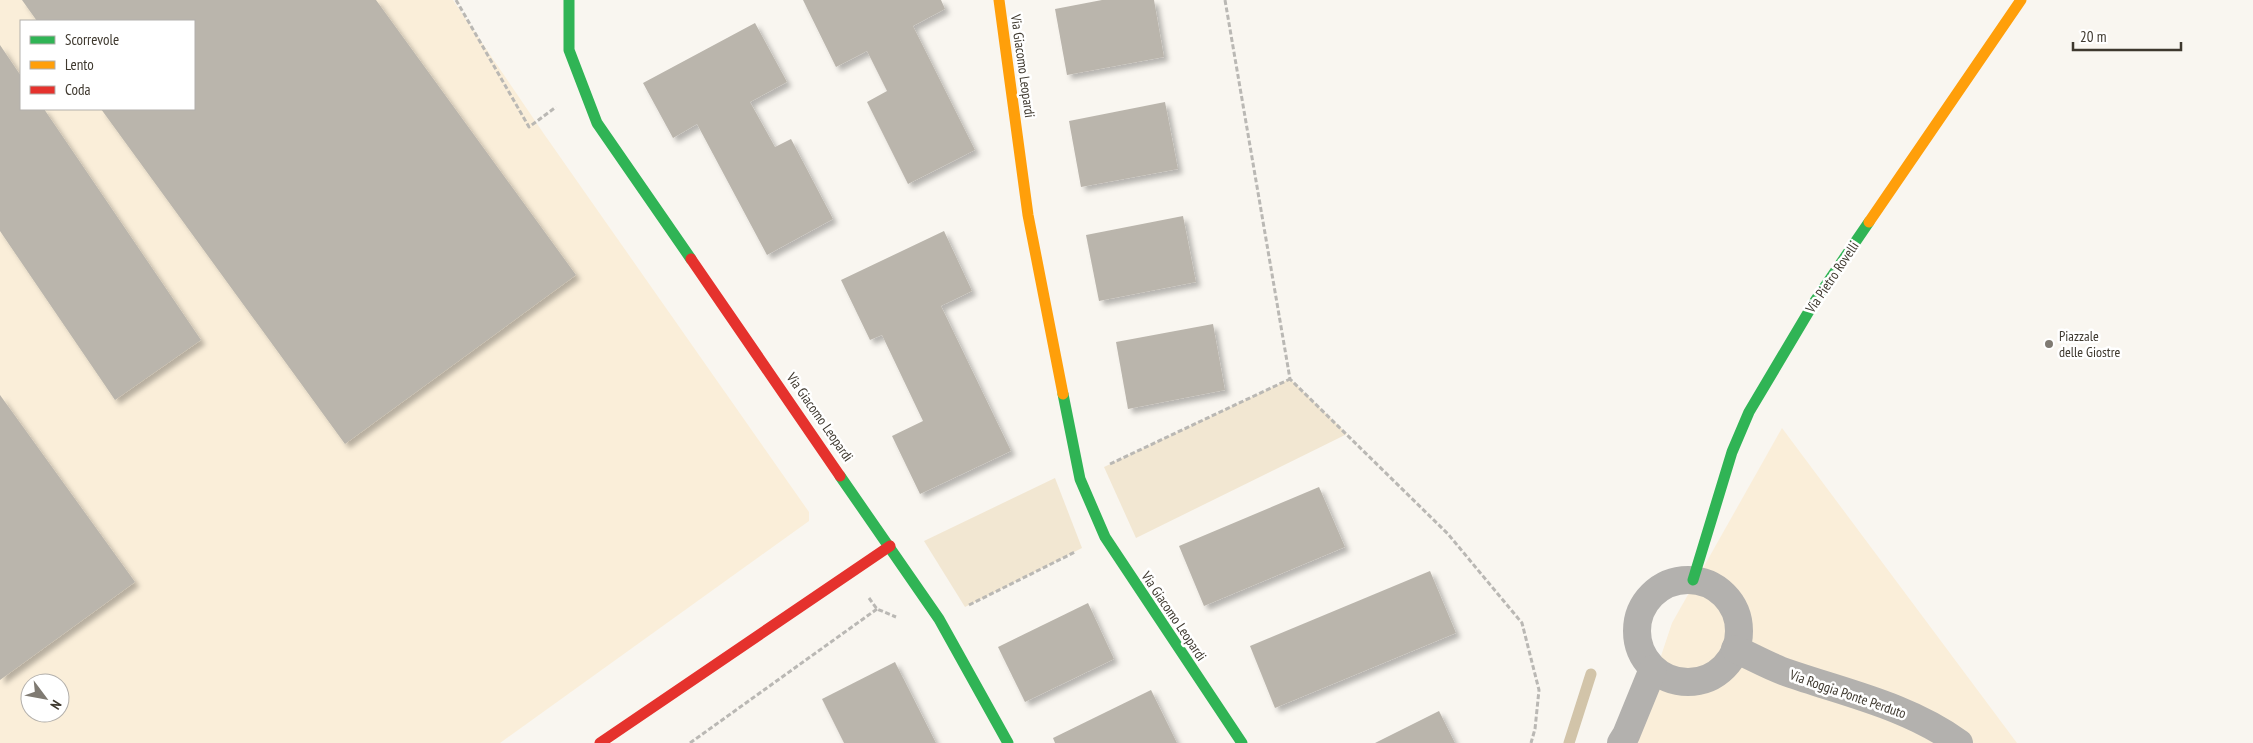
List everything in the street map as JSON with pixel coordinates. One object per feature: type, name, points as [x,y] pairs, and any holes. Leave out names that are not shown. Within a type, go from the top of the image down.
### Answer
[{"type":"street","name":"Via Giacomo Leopardi","points":[[569,0],[569,50],[597,123],[939,619],[1008,743]]},
{"type":"street","name":"Via Giacomo Leopardi","points":[[999,0],[1028,214],[1080,479],[1105,537],[1242,743]]},
{"type":"street","name":"Via Pietro Rovelli","points":[[1693,580],[1732,452],[1749,412],[1815,301],[2021,0]]},
{"type":"street","points":[[600,743],[890,546]]},
{"type":"street","points":[[1693,580],[1708,584],[1721,592],[1731,604],[1738,626],[1736,649],[1727,663],[1714,674],[1699,680],[1683,682],[1666,678],[1653,669],[1643,656],[1638,641],[1637,626],[1641,610],[1650,597],[1662,587],[1677,581],[1693,580]]},
{"type":"street","name":"Via Roggia Ponte Perduto","points":[[1736,649],[1786,673],[1836,687],[1913,716],[1959,743]]},
{"type":"street","points":[[1621,743],[1653,669]]},
{"type":"path","points":[[456,0],[529,127],[583,87]]},
{"type":"path","points":[[1225,0],[1290,379],[1448,534],[1522,623],[1539,690],[1535,729],[1531,743]]},
{"type":"path","points":[[1080,479],[1290,379]]},
{"type":"path","points":[[851,572],[877,608],[913,626],[924,628],[1105,537]]},
{"type":"path","points":[[690,743],[877,608]]},
{"type":"shaded area","points":[[0,0],[453,0],[544,134],[809,512],[809,521],[500,743],[0,743]]},
{"type":"shaded area","points":[[1290,379],[1347,434],[1136,538],[1104,467]]},
{"type":"shaded area","points":[[1782,428],[2017,743],[1632,743],[1672,623]]},
{"type":"shaded area","points":[[1055,478],[1082,548],[965,607],[924,541]]},
{"type":"building","points":[[22,0],[376,0],[576,275],[345,444],[102,110],[195,110],[195,20],[36,20]]},
{"type":"building","points":[[803,0],[941,0],[945,9],[913,26],[975,150],[908,184],[867,102],[887,91],[867,51],[836,67]]},
{"type":"building","points":[[1102,0],[1154,0],[1164,57],[1067,75],[1055,9]]},
{"type":"building","points":[[755,23],[787,82],[750,102],[775,147],[791,139],[833,219],[767,255],[697,124],[673,138],[643,83]]},
{"type":"building","points":[[0,45],[20,75],[20,110],[45,110],[201,340],[115,400],[0,231]]},
{"type":"building","points":[[1165,102],[1178,169],[1081,187],[1069,121]]},
{"type":"building","points":[[1183,216],[1196,282],[1099,301],[1086,235]]},
{"type":"building","points":[[944,231],[972,291],[941,306],[1011,451],[920,494],[892,436],[923,421],[882,335],[870,340],[841,280]]},
{"type":"building","points":[[1213,324],[1225,390],[1128,409],[1116,342]]},
{"type":"building","points":[[0,395],[135,582],[0,680]]},
{"type":"building","points":[[1319,487],[1345,547],[1204,606],[1179,546]]},
{"type":"building","points":[[1430,571],[1456,633],[1275,708],[1250,646]]},
{"type":"building","points":[[1088,603],[1114,659],[1025,702],[998,647]]},
{"type":"building","points":[[895,662],[936,743],[844,743],[822,699]]},
{"type":"building","points":[[1151,690],[1177,743],[1055,743],[1053,738]]},
{"type":"building","points":[[1439,711],[1455,743],[1375,743]]},
{"type":"waterway","points":[[1569,743],[1591,674]]},
{"type":"traffic: fast","points":[[569,0],[569,50],[597,123],[691,259]]},
{"type":"traffic: fast","points":[[1693,580],[1732,452],[1749,412],[1815,301],[1869,222]]},
{"type":"traffic: fast","points":[[1063,394],[1080,479],[1105,537],[1242,743]]},
{"type":"traffic: fast","points":[[840,476],[939,619],[1008,743]]},
{"type":"traffic: slow","points":[[999,0],[1028,215],[1063,394]]},
{"type":"traffic: slow","points":[[1869,222],[2021,0]]},
{"type":"traffic: jam","points":[[691,259],[840,476]]},
{"type":"traffic: jam","points":[[600,743],[890,546]]},
{"type":"place","name":"Piazzale delle Giostre","points":[[2049,344]]}]
